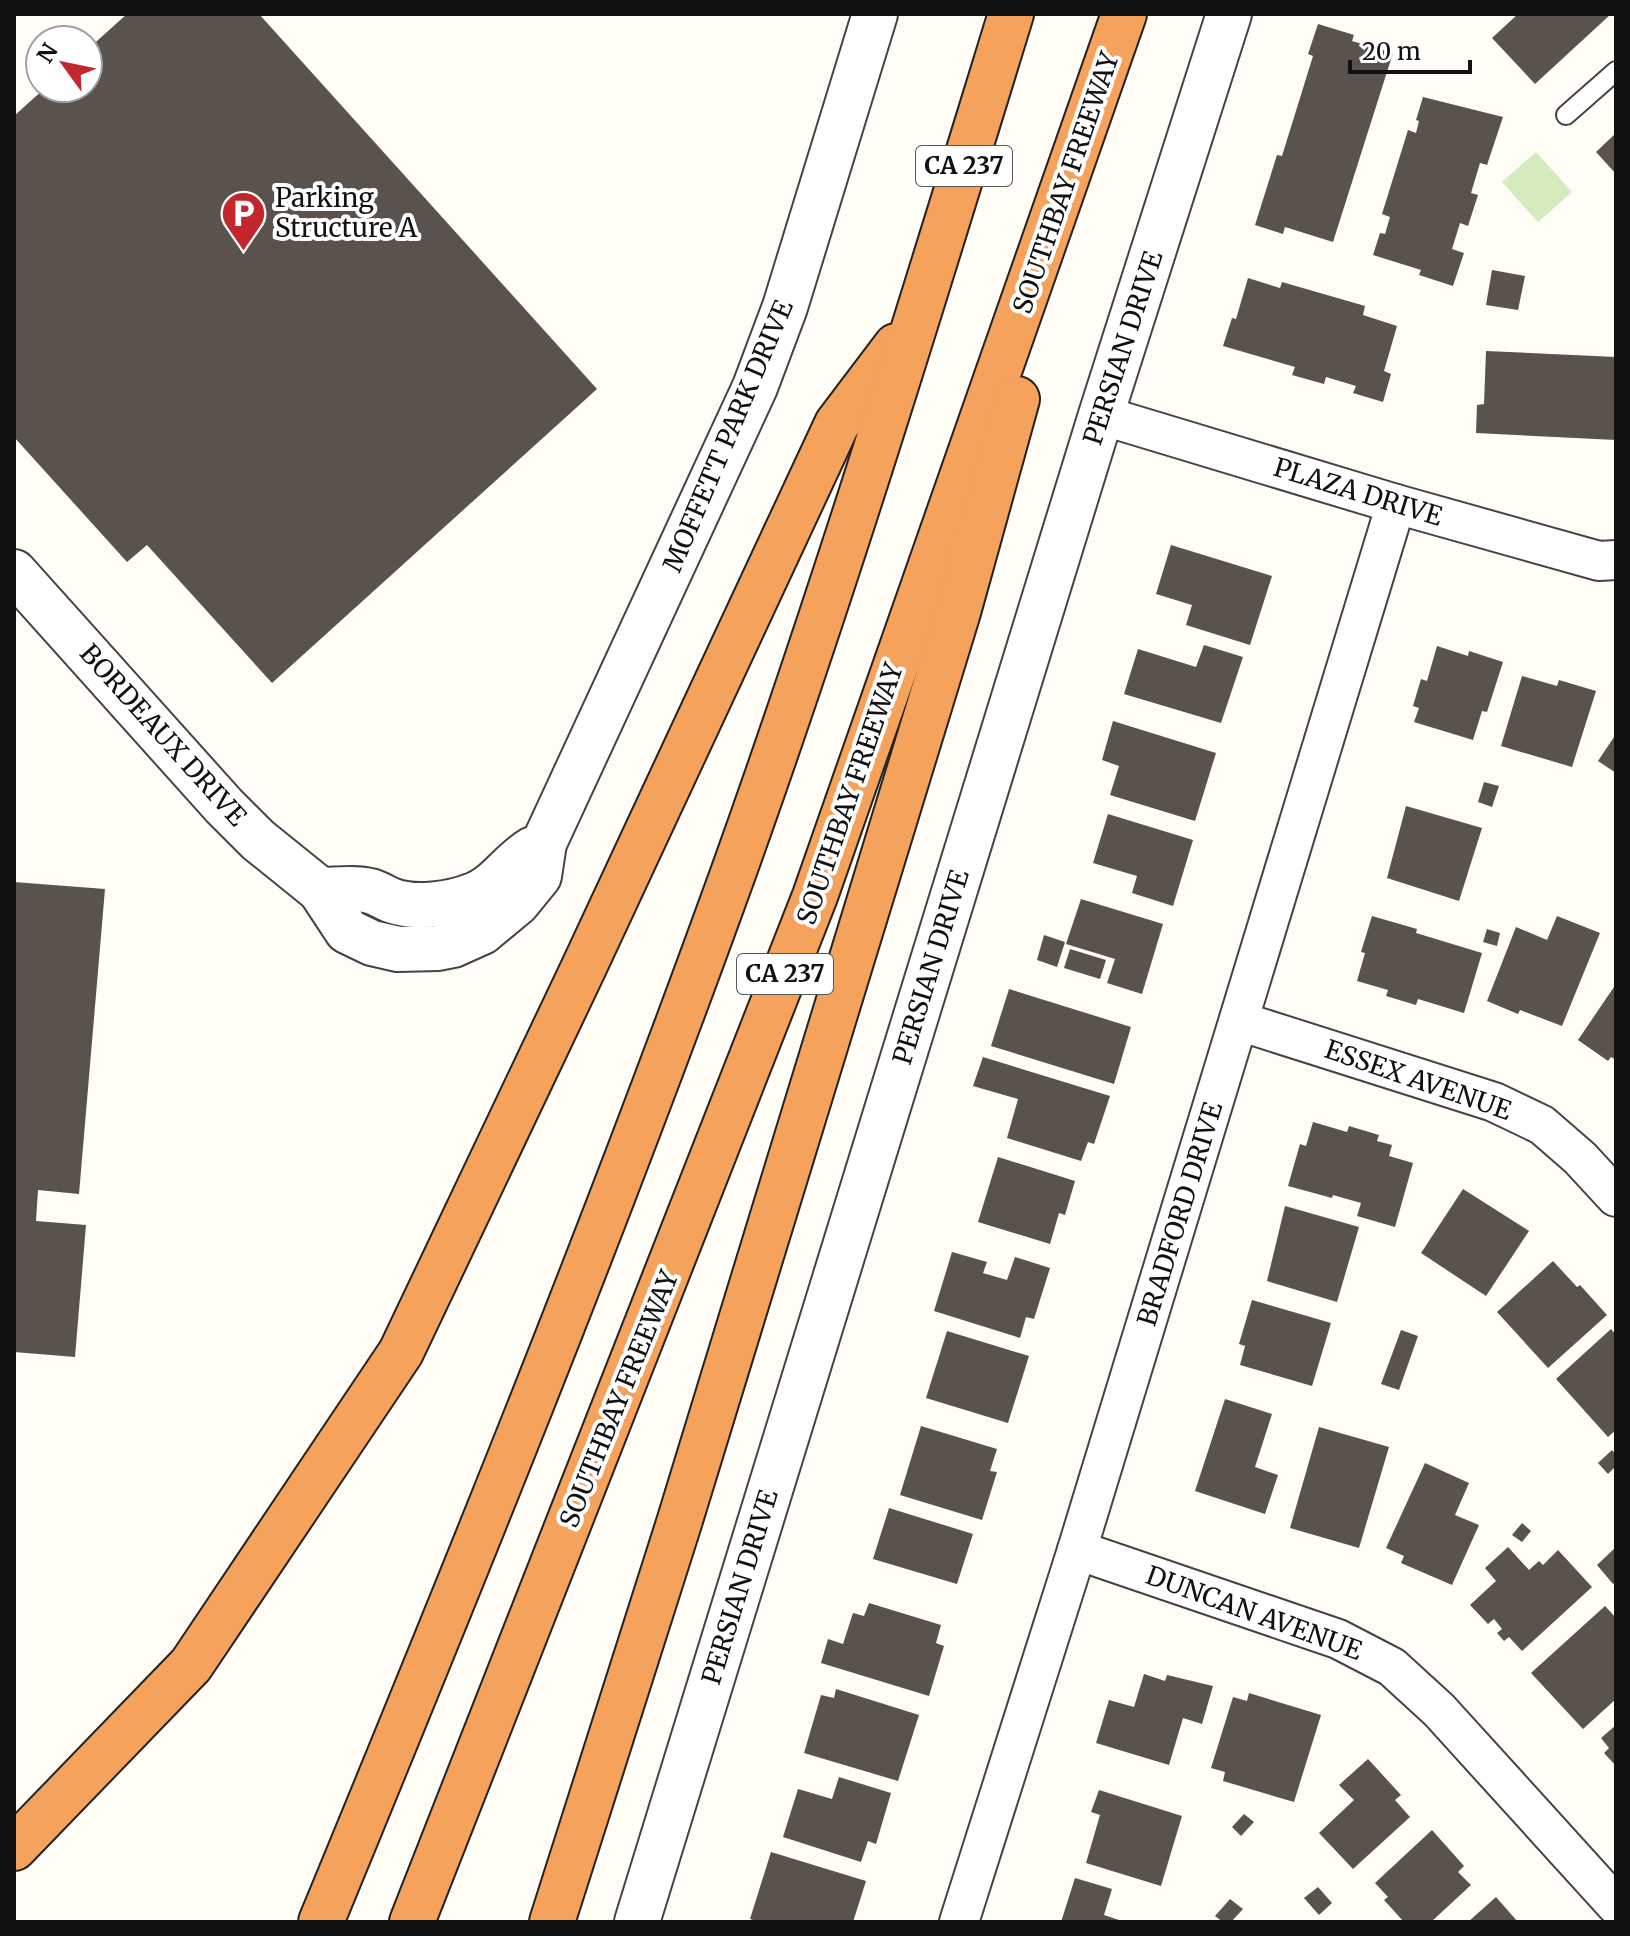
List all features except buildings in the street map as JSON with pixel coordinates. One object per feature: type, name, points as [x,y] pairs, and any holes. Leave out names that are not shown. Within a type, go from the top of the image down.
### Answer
[{"type":"highway","name":"CA 237","points":[[321,1922],[484,1521],[734,870],[802,673],[917,319],[1011,14]]},
{"type":"highway","points":[[552,1922],[679,1523],[958,612],[1120,26]]},
{"type":"highway","name":"SOUTHBAY FREEWAY","points":[[412,1922],[815,896],[1120,26]]},
{"type":"highway","points":[[14,1848],[191,1665],[401,1352],[577,984],[837,424],[917,319]]},
{"type":"street","name":"MOFFETT PARK DRIVE","points":[[320,890],[369,890],[396,902],[426,905],[451,901],[474,895],[494,884],[522,855],[544,843],[755,387],[785,307],[875,14]]},
{"type":"street","name":"PERSIAN DRIVE","points":[[637,1922],[1101,415],[1229,14]]},
{"type":"street","name":"PLAZA DRIVE","points":[[1101,415],[1396,504],[1599,561],[1616,560]]},
{"type":"street","name":"BRADFORD DRIVE","points":[[959,1922],[1077,1550],[1396,504]]},
{"type":"street","name":"BORDEAUX DRIVE","points":[[14,572],[224,806],[258,840],[320,890]]},
{"type":"street","name":"ESSEX AVENUE","points":[[1239,1021],[1494,1102],[1542,1125],[1580,1158],[1616,1197]]},
{"type":"street","name":"DUNCAN AVENUE","points":[[1077,1550],[1338,1639],[1392,1667],[1439,1710],[1616,1905]]},
{"type":"lane","points":[[1566,115],[1616,71]]},
{"type":"green space","points":[[1536,152],[1572,192],[1538,222],[1502,182]]},
{"type":"place","name":"Parking Structure A","points":[[244,252]]}]
